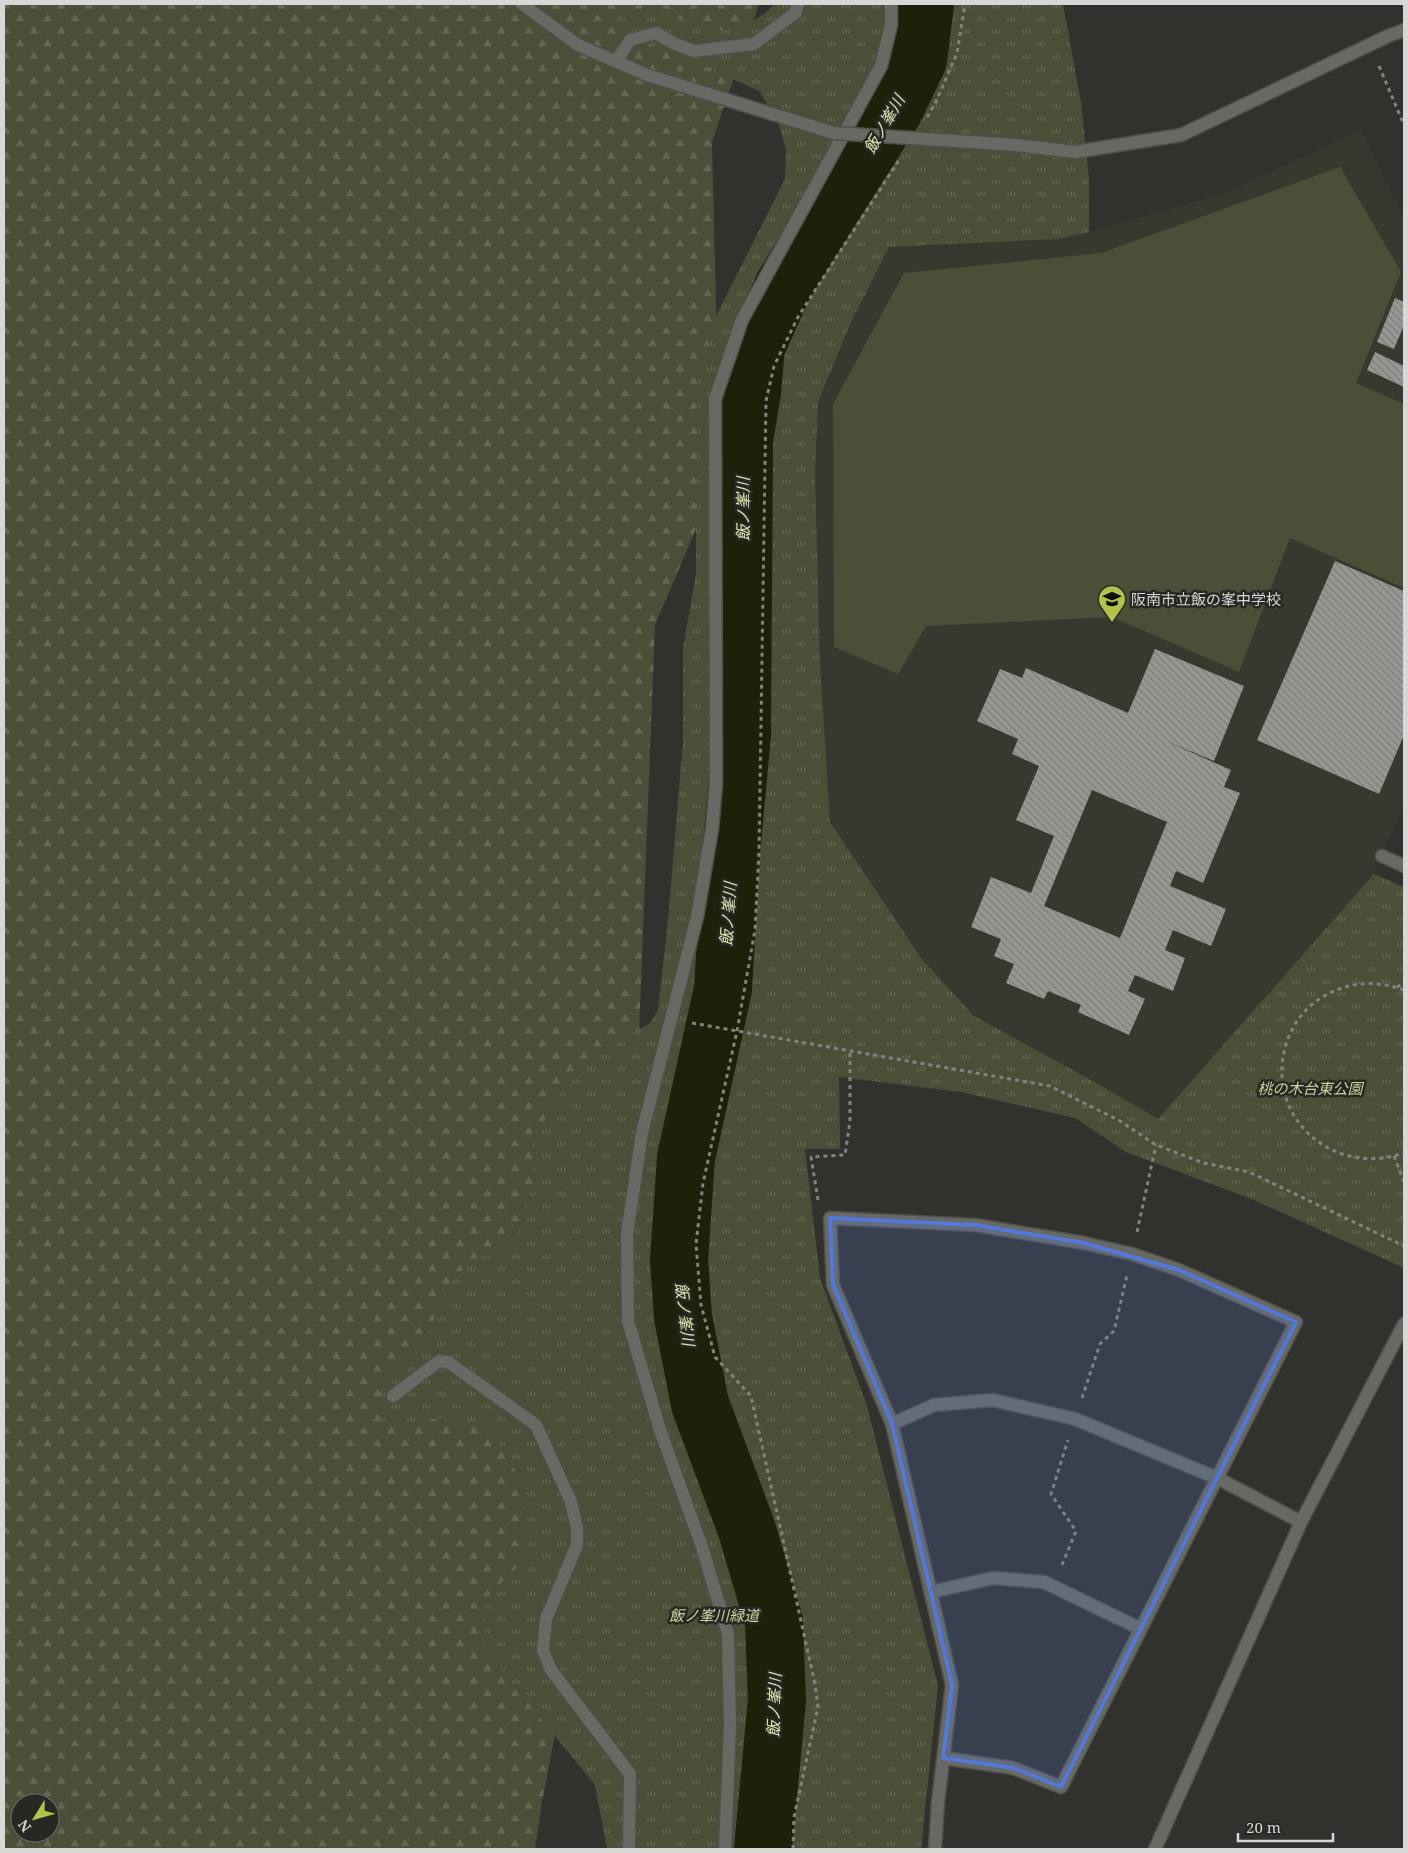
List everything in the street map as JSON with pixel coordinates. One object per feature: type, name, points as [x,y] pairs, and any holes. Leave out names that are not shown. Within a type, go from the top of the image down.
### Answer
[{"type":"street","points":[[522,4],[578,45],[647,75],[834,134],[1016,145],[1075,152],[1182,135],[1404,30]]},
{"type":"street","points":[[616,62],[630,40],[656,33],[694,51],[754,44],[795,13],[798,4]]},
{"type":"street","points":[[725,1849],[730,1726],[728,1634],[702,1547],[660,1430],[628,1321],[627,1234],[642,1134],[697,918],[712,828],[716,784],[715,399],[742,320],[881,66],[891,25],[891,4]]},
{"type":"street","points":[[1382,856],[1404,866]]},
{"type":"street","points":[[935,1849],[938,1802],[943,1758],[952,1685],[892,1424],[833,1285],[830,1218],[975,1225],[1084,1243],[1132,1254],[1178,1270],[1296,1322],[1061,1787],[1013,1768],[943,1758]]},
{"type":"street","points":[[1155,1849],[1301,1522],[1404,1324]]},
{"type":"street","points":[[393,1396],[439,1361],[448,1362],[536,1425],[571,1502],[577,1528],[578,1545],[546,1618],[543,1650],[551,1670],[630,1774],[628,1849]]},
{"type":"street","points":[[892,1424],[934,1405],[993,1400],[1075,1419],[1217,1478],[1301,1522]]},
{"type":"street","points":[[931,1592],[993,1578],[1044,1582],[1141,1628]]},
{"type":"path","points":[[925,120],[935,104],[957,53],[965,4]]},
{"type":"path","points":[[1370,45],[1404,125]]},
{"type":"path","points":[[793,1849],[794,1817],[818,1707],[815,1684],[751,1396],[715,1357],[701,1305],[696,1244],[703,1183],[737,1031],[755,930],[759,861],[766,401],[774,366],[798,317],[904,152]]},
{"type":"path","points":[[1404,990],[1385,984],[1363,983],[1342,987],[1322,996],[1306,1010],[1293,1028],[1285,1048],[1281,1070],[1284,1092],[1292,1113],[1304,1130],[1321,1145],[1341,1155],[1362,1159],[1384,1159],[1404,1153]]},
{"type":"path","points":[[1397,987],[1404,983]]},
{"type":"path","points":[[672,1019],[1050,1086],[1120,1121],[1156,1145],[1204,1163],[1249,1172],[1404,1246]]},
{"type":"path","points":[[830,1218],[818,1202],[811,1157],[846,1155],[850,1121],[850,1050]]},
{"type":"path","points":[[1053,1586],[1076,1531],[1051,1494],[1100,1344],[1114,1331],[1156,1145]]},
{"type":"path","points":[[1394,1156],[1404,1182]]},
{"type":"highlighted area","points":[[830,1218],[975,1225],[1084,1243],[1179,1270],[1296,1322],[1061,1787],[1013,1768],[943,1758],[952,1685],[892,1424],[833,1285]]},
{"type":"shaded area","name":"阪南市立飯の峯中学校","points":[[1361,130],[1404,219],[1404,803],[1374,874],[1158,1120],[1093,1081],[974,1016],[921,958],[830,822],[820,663],[815,472],[818,402],[851,322],[889,247],[1059,239],[1089,232],[1226,193]]},
{"type":"green space","points":[[4,4],[759,4],[712,142],[720,473],[655,625],[626,1366],[542,1802],[535,1849],[4,1849]]},
{"type":"green space","name":"飯ノ峯川緑道","points":[[775,4],[1063,4],[1081,102],[1089,179],[1089,232],[1059,239],[889,247],[851,322],[818,402],[815,472],[820,663],[830,822],[921,958],[974,1016],[1158,1119],[1374,874],[1404,887],[1404,1268],[1254,1200],[1126,1152],[1075,1118],[961,1092],[839,1077],[840,1149],[805,1149],[820,1278],[867,1406],[938,1686],[921,1849],[607,1849],[595,1785],[484,1646],[486,1598],[521,1563],[527,1490],[492,1431],[444,1418],[398,1423],[382,1427],[379,1379],[426,1339],[448,1286],[472,1260],[502,1249],[518,1233],[533,1185],[533,1141],[560,1095],[596,1054],[650,1023],[658,1010],[668,920],[683,741],[683,649],[696,573],[696,446],[699,370],[715,318],[785,179],[786,150],[778,122],[759,91],[611,27],[615,17],[632,9],[660,11],[718,31],[744,26],[764,14]]},
{"type":"green space","points":[[1340,167],[1401,272],[1356,383],[1404,404],[1404,588],[1290,538],[1239,672],[1112,617],[926,626],[898,674],[834,647],[833,404],[904,273],[1101,253]]},
{"type":"building","points":[[1395,298],[1404,302],[1404,325],[1394,349],[1377,342]]},
{"type":"building","points":[[1375,352],[1404,366],[1404,387],[1367,370]]},
{"type":"building","points":[[1335,561],[1404,591],[1404,735],[1379,794],[1257,740]]},
{"type":"building","points":[[1155,649],[1244,686],[1214,761],[1166,741],[1231,770],[1224,787],[1240,793],[1203,883],[1176,871],[1170,886],[1226,909],[1211,946],[1173,930],[1165,950],[1185,958],[1173,991],[1135,975],[1128,991],[1145,999],[1129,1035],[1078,1012],[1081,1005],[1048,991],[1044,999],[1006,983],[1014,964],[994,956],[1001,939],[971,927],[991,877],[1031,893],[1054,836],[1016,820],[1039,766],[1012,754],[1018,739],[977,721],[1000,669],[1022,678],[1026,668],[1128,713]],"holes":[[[1092,790],[1167,822],[1120,938],[1044,906]]]},
{"type":"waterway","name":"飯ノ峯川","points":[[763,1849],[777,1700],[774,1622],[747,1530],[700,1404],[683,1317],[679,1260],[686,1158],[723,989],[731,854],[742,734],[744,440],[752,392],[756,347],[783,287],[894,110],[918,60],[925,4]]},
{"type":"place","name":"阪南市立飯の峯中学校","points":[[1112,623]]},
{"type":"park label","name":"桃の木台東公園","points":[[1310,1088]]}]
